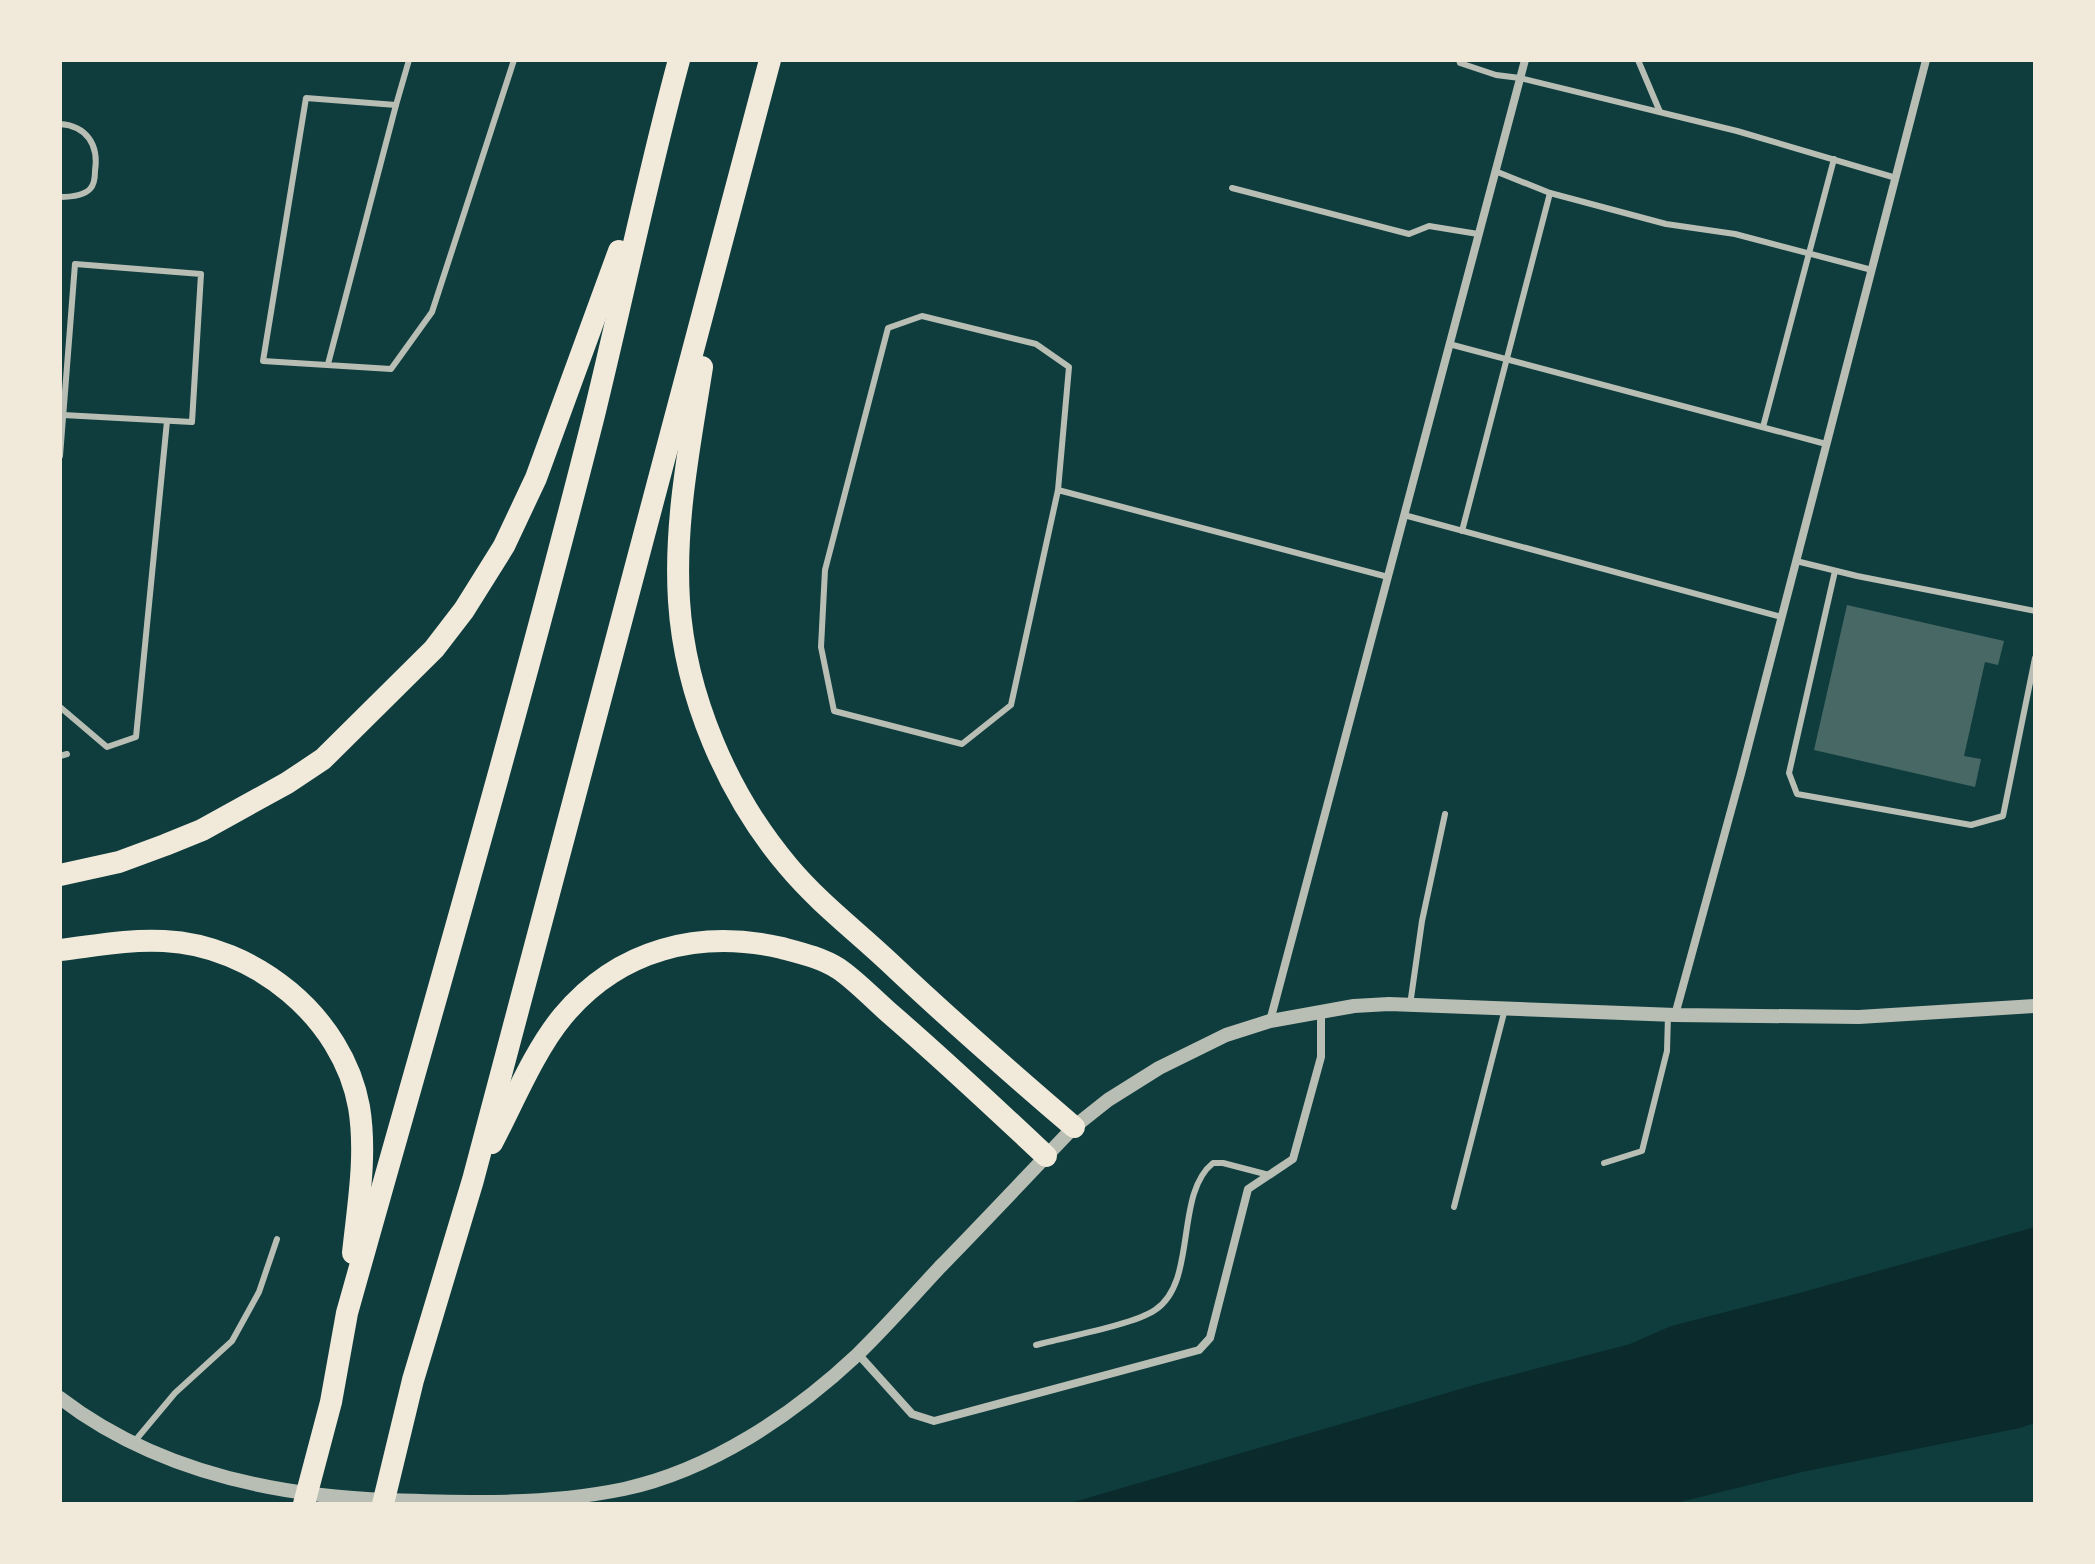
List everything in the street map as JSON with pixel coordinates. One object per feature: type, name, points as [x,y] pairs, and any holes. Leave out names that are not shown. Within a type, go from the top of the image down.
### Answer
[{"type":"highway","points":[[347,1313],[523,683],[594,413],[651,164],[679,60]]},
{"type":"highway","points":[[383,1504],[413,1380],[473,1180],[770,60]]},
{"type":"highway","points":[[60,875],[119,862],[165,845],[202,830],[287,783],[323,759],[434,649],[464,610],[504,546],[536,478],[651,164]]},
{"type":"highway","points":[[721,248],[679,511],[679,601],[688,663],[718,752],[758,827],[788,867],[968,1037],[1074,1127]]},
{"type":"highway","points":[[473,1180],[545,1044],[561,1018],[588,989],[603,976],[638,958],[703,940],[764,944],[816,958],[839,970],[1046,1156]]},
{"type":"highway","points":[[60,950],[135,941],[165,941],[195,945],[225,954],[272,978],[312,1014],[345,1060],[359,1106],[363,1155],[347,1313],[331,1402],[304,1504]]},
{"type":"street","points":[[1270,1021],[1525,60]]},
{"type":"street","points":[[1671,1015],[1796,561],[1926,60]]},
{"type":"street","points":[[60,1398],[100,1425],[187,1466],[278,1489],[358,1499],[510,1503],[563,1500],[627,1488],[665,1476],[740,1443],[797,1404],[858,1354],[1074,1127],[1108,1100],[1159,1068],[1226,1035],[1270,1021],[1354,1006],[1859,1017],[2035,1006]]},
{"type":"street","points":[[858,1354],[912,1414],[934,1421],[1199,1350],[1210,1338],[1248,1189],[1293,1159],[1321,1057],[1321,1011]]},
{"type":"lane","points":[[328,364],[409,60]]},
{"type":"lane","points":[[396,105],[306,98],[263,361],[391,369],[432,312],[514,60]]},
{"type":"lane","points":[[1459,60],[1460,63],[1496,75],[1520,78],[1661,113],[1896,178]]},
{"type":"lane","points":[[1638,60],[1661,113]]},
{"type":"lane","points":[[60,124],[75,125],[87,133],[95,147],[97,159],[94,183],[89,190],[79,195],[60,197]]},
{"type":"lane","points":[[1763,427],[1834,159]]},
{"type":"lane","points":[[1495,171],[1550,193],[1666,224],[1735,234],[1872,270]]},
{"type":"lane","points":[[1232,188],[1409,234],[1429,226],[1478,234]]},
{"type":"lane","points":[[1462,531],[1550,193]]},
{"type":"lane","points":[[60,456],[62,415],[75,264],[201,274],[192,422],[62,415]]},
{"type":"lane","points":[[922,316],[1036,344],[1069,367],[1058,490],[1011,705],[962,744],[834,711],[821,647],[825,570],[888,328],[922,316]]},
{"type":"lane","points":[[1449,344],[1826,444]]},
{"type":"lane","points":[[60,707],[107,747],[136,737],[167,421]]},
{"type":"lane","points":[[1058,490],[1388,577]]},
{"type":"lane","points":[[1404,515],[1781,617]]},
{"type":"lane","points":[[1796,561],[2035,611]]},
{"type":"lane","points":[[1835,571],[1789,773],[1797,794],[1971,825],[2003,816],[2035,658]]},
{"type":"lane","points":[[1410,1005],[1422,921],[1445,814]]},
{"type":"lane","points":[[1454,1207],[1505,1009]]},
{"type":"lane","points":[[1604,1163],[1642,1151],[1667,1051],[1671,1015]]},
{"type":"lane","points":[[1036,1345],[1133,1319],[1155,1310],[1169,1298],[1198,1180],[1213,1163],[1269,1175]]},
{"type":"lane","points":[[134,1442],[175,1393],[232,1341],[259,1292],[277,1239]]},
{"type":"water","points":[[2035,1227],[2035,1423],[2020,1428],[1802,1472],[1672,1504],[1067,1504],[1481,1383],[1630,1344],[1671,1326]]},
{"type":"building","points":[[1847,605],[2004,641],[1998,665],[1985,662],[1964,756],[1981,759],[1975,787],[1814,750]]}]
